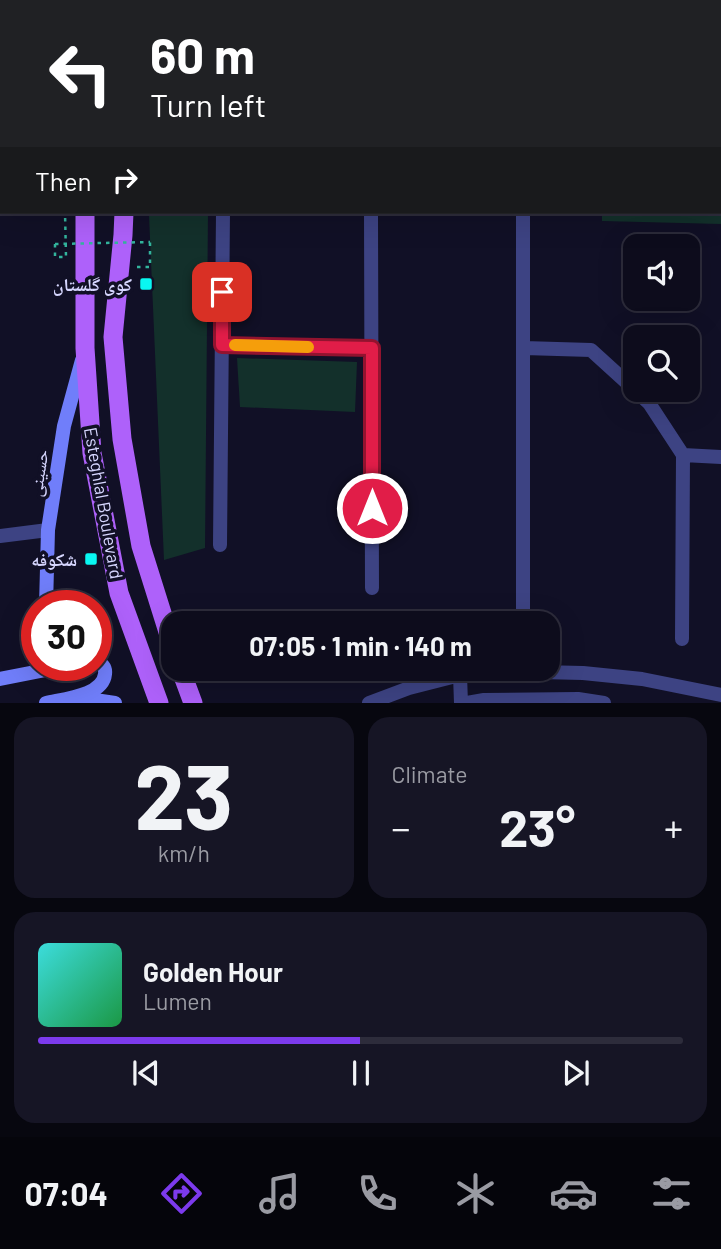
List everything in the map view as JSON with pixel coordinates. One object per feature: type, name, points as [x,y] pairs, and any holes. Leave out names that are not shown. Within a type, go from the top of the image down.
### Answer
[{"type":"main road","name":"Esteghlal Boulevard","points":[[85,214],[85,348],[92,453],[120,593],[159,703]]},
{"type":"main road","name":"Esteghlal Boulevard","points":[[124,214],[113,337],[122,439],[141,546],[161,611]]},
{"type":"main road","name":"حسینی","points":[[46,590],[48,530],[64,426],[85,348]]},
{"type":"main road","points":[[120,593],[152,583]]},
{"type":"main road","points":[[0,679],[21,673]]},
{"type":"main road","points":[[45,703],[94,691],[102,681]]},
{"type":"main road","points":[[185,681],[193,703]]},
{"type":"main road","points":[[45,703],[88,699],[115,703]]},
{"type":"street","points":[[123,235],[131,214]]},
{"type":"street","points":[[220,545],[223,214]]},
{"type":"street","points":[[371,214],[372,588]]},
{"type":"street","points":[[523,214],[523,611]]},
{"type":"street","points":[[222,345],[372,348]]},
{"type":"street","points":[[524,348],[591,350],[623,379]]},
{"type":"street","points":[[649,402],[683,455],[682,639]]},
{"type":"street","points":[[683,455],[721,457]]},
{"type":"street","points":[[0,536],[48,530]]},
{"type":"street","points":[[560,672],[642,679],[721,695]]},
{"type":"street","points":[[577,701],[583,673]]},
{"type":"street","points":[[369,703],[436,681]]},
{"type":"street","points":[[460,681],[461,703]]},
{"type":"street","points":[[467,703],[484,700],[604,703]]},
{"type":"path","points":[[65,214],[66,244],[66,257],[55,257],[55,244],[66,244],[150,242],[150,267]]},
{"type":"green space","points":[[208,214],[205,548],[164,560],[149,215]]},
{"type":"green space","points":[[602,214],[721,214],[721,224],[602,221]]},
{"type":"green space","points":[[237,358],[357,362],[355,412],[240,407]]},
{"type":"slow traffic","points":[[235,345],[308,347]]},
{"type":"place","name":"کوی گلستان","points":[[146,284]]},
{"type":"place","name":"شکوفه","points":[[91,559]]},
{"type":"route","points":[[222,292],[222,345],[372,348],[372,508]]}]
